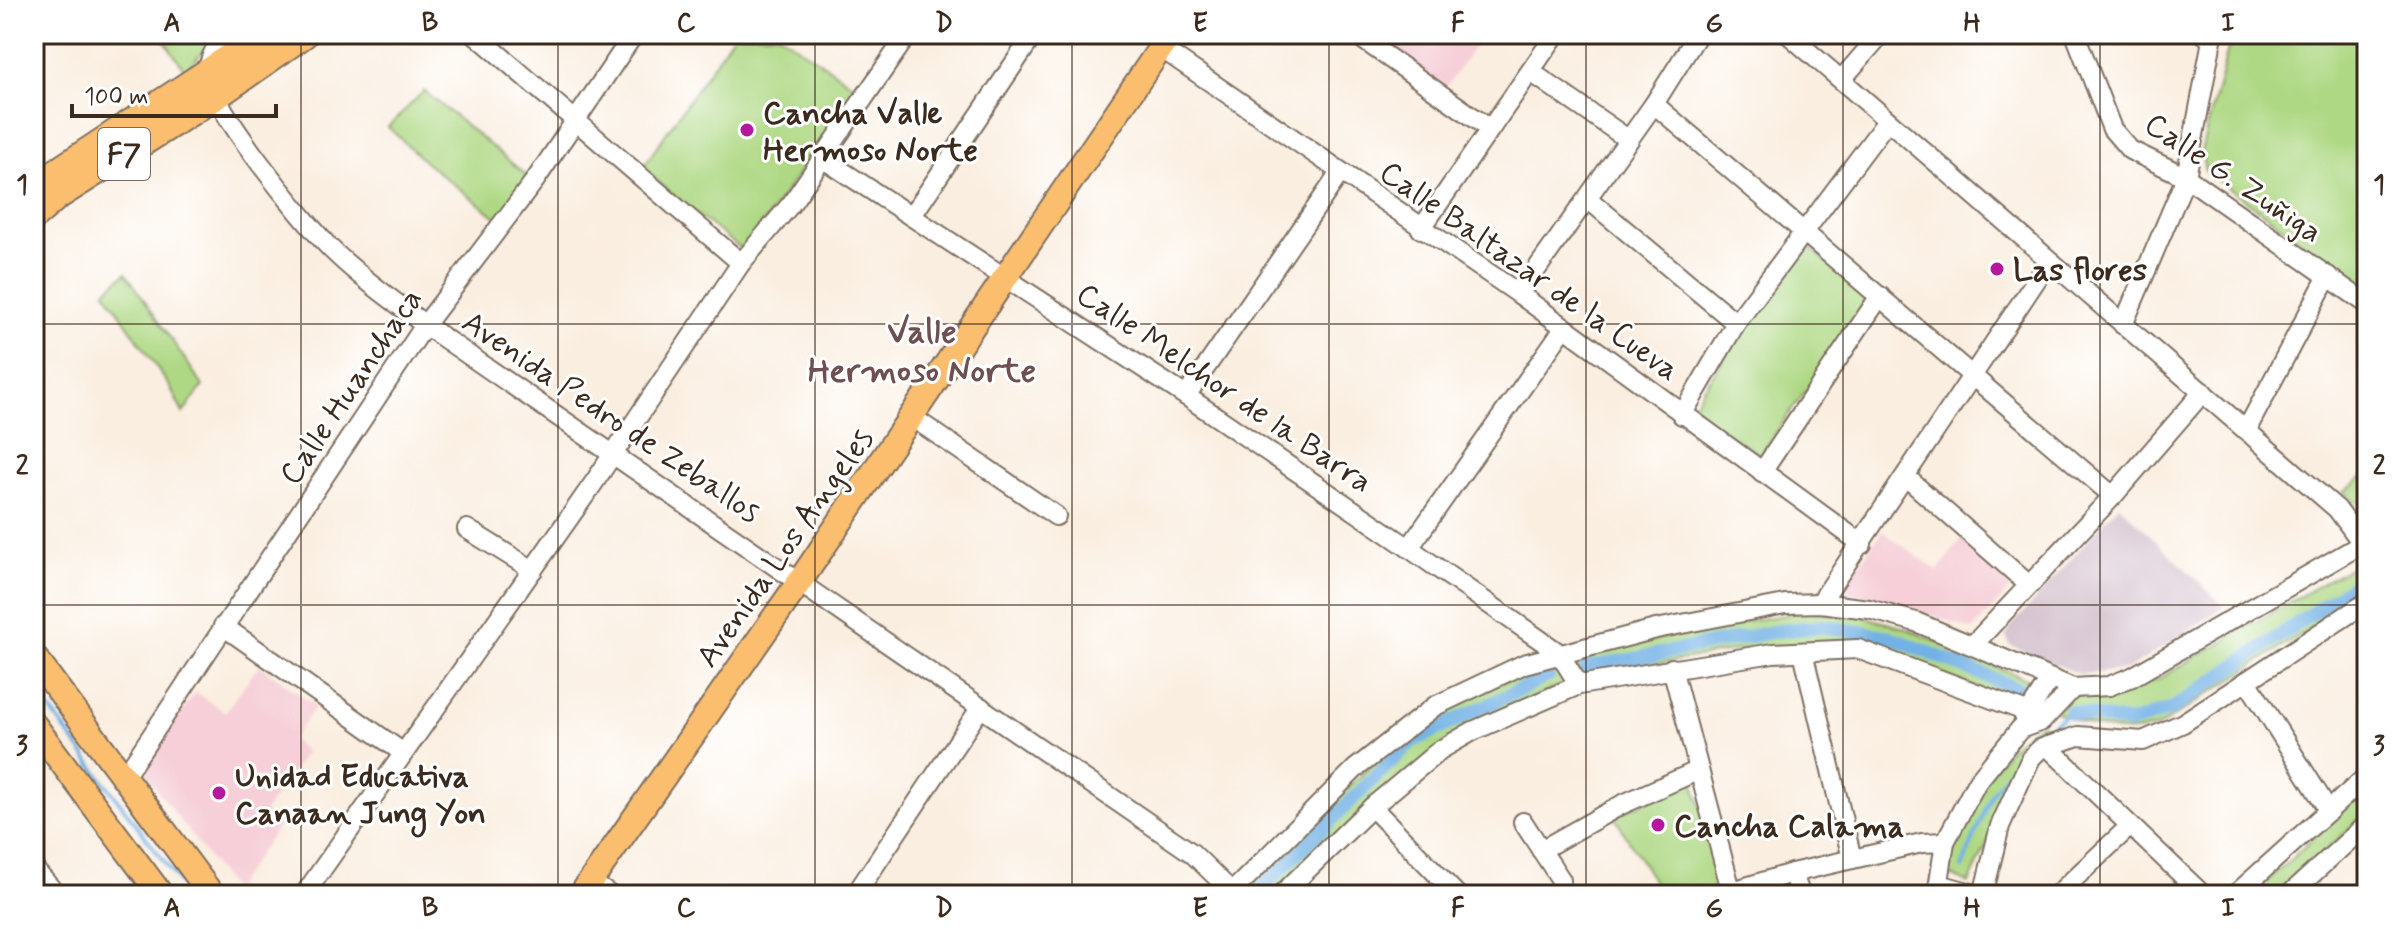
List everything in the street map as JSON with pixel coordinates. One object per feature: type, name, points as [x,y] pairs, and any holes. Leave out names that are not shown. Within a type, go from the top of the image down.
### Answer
[{"type":"highway","name":"F7","points":[[34,215],[56,196],[212,86],[267,34]]},
{"type":"highway","name":"F7","points":[[34,188],[303,34]]},
{"type":"main road","name":"Avenida Los Angeles","points":[[594,891],[1166,41]]},
{"type":"main road","points":[[34,657],[212,895]]},
{"type":"main road","points":[[34,725],[161,895]]},
{"type":"street","points":[[212,86],[211,58],[224,34]]},
{"type":"street","points":[[475,34],[741,263]]},
{"type":"street","name":"Calle Huanchaca","points":[[124,777],[425,325],[528,191],[634,34]]},
{"type":"street","points":[[304,895],[533,570],[741,263],[791,204],[908,34]]},
{"type":"street","points":[[913,214],[1034,34]]},
{"type":"street","points":[[1355,34],[1490,129]]},
{"type":"street","points":[[1421,229],[1556,34]]},
{"type":"street","points":[[1519,294],[1654,104],[1698,34]]},
{"type":"street","points":[[1232,894],[1355,769],[1414,719],[1471,686],[1559,653],[1656,629],[1770,607],[1820,603],[1869,609],[1916,622],[2073,688],[2109,686],[2132,677],[2364,542],[2337,509],[2247,429],[1788,34]]},
{"type":"street","points":[[1842,79],[1881,34]]},
{"type":"street","name":"Calle G. Zuñiga","points":[[2075,34],[2112,129],[2130,150],[2186,177],[2367,304]]},
{"type":"street","points":[[2123,325],[2186,177],[2208,37]]},
{"type":"street","name":"Calle Baltazar de la Cueva","points":[[1166,41],[1340,173],[1519,294],[1862,544]]},
{"type":"street","points":[[1531,72],[1629,140]]},
{"type":"street","name":"Avenida Pedro de Zeballos","points":[[212,86],[247,145],[329,247],[425,325],[613,451],[1192,853],[1232,894]]},
{"type":"street","points":[[1654,104],[2113,496]]},
{"type":"street","points":[[1682,415],[1736,323],[1887,121]]},
{"type":"street","name":"Calle Melchor de la Barra","points":[[822,158],[1008,277],[1409,548],[1559,653],[1579,685]]},
{"type":"street","points":[[1186,396],[1340,173]]},
{"type":"street","points":[[1588,199],[1736,323]]},
{"type":"street","points":[[1820,603],[1907,478],[2049,261]]},
{"type":"street","points":[[2247,429],[2328,276]]},
{"type":"street","points":[[1762,472],[1880,296]]},
{"type":"street","points":[[1409,548],[1564,328]]},
{"type":"street","points":[[1973,645],[2113,496],[2203,392]]},
{"type":"street","points":[[912,417],[1056,516]]},
{"type":"street","points":[[1907,478],[2028,584]]},
{"type":"street","points":[[467,529],[533,570]]},
{"type":"street","points":[[2073,688],[2030,721],[1977,782],[1945,842],[1938,889],[1981,895],[2000,826],[2031,758],[2047,746],[2078,736],[2143,741],[2183,723],[2367,602]]},
{"type":"street","points":[[223,626],[402,752]]},
{"type":"street","points":[[1281,895],[1372,807],[1440,750],[1473,731],[1579,685],[1672,668],[1803,652],[1858,649],[2030,721]]},
{"type":"street","points":[[1803,652],[1852,859]]},
{"type":"street","points":[[1672,668],[1699,770],[1725,892],[1852,859],[1932,841],[1945,842]]},
{"type":"street","points":[[2030,721],[2050,679]]},
{"type":"street","points":[[2247,681],[2329,811]]},
{"type":"street","points":[[855,895],[981,707]]},
{"type":"street","points":[[2047,746],[2203,895]]},
{"type":"street","points":[[1541,850],[1621,805],[1699,770]]},
{"type":"street","points":[[2235,895],[2367,776]]},
{"type":"street","points":[[1372,807],[1454,894]]},
{"type":"street","points":[[1523,822],[1561,880]]},
{"type":"street","points":[[2289,895],[2367,824]]},
{"type":"street","points":[[2057,895],[2130,826]]},
{"type":"street","points":[[34,869],[57,895]]},
{"type":"street","points":[[1792,873],[1801,895]]},
{"type":"shaded area","points":[[1369,34],[1483,34],[1446,87]]},
{"type":"shaded area","points":[[2119,505],[2225,607],[2127,670],[2079,674],[2010,645],[2006,636],[2011,627]]},
{"type":"shaded area","points":[[1882,531],[1938,571],[1961,539],[2014,584],[1973,630],[1898,603],[1846,592],[1844,587]]},
{"type":"shaded area","name":"Unidad Educativa Canaan Jung Yon","points":[[259,665],[316,706],[292,740],[306,752],[264,812],[279,825],[233,891],[146,775],[149,761],[195,692],[225,712]]},
{"type":"green space","points":[[160,34],[220,34],[185,70]]},
{"type":"green space","name":"Cancha Valle Hermoso Norte","points":[[734,34],[779,34],[858,88],[744,251],[677,199],[643,167]]},
{"type":"green space","points":[[2232,34],[2367,34],[2367,288],[2205,171],[2201,151]]},
{"type":"green space","points":[[424,91],[531,179],[500,220],[425,162],[388,127]]},
{"type":"green space","points":[[1808,246],[1870,300],[1760,455],[1690,409],[1794,253]]},
{"type":"green space","points":[[126,273],[203,386],[183,413],[170,387],[105,291]]},
{"type":"green space","points":[[2367,474],[2367,509],[2344,492]]},
{"type":"green space","points":[[2367,557],[2367,592],[2156,728],[2117,731],[2080,722],[2056,712],[2072,695],[2112,693],[2159,679]]},
{"type":"green space","points":[[1803,612],[1854,614],[1905,628],[2033,682],[2017,702],[1851,641],[1743,649],[1582,677],[1571,658],[1716,626]]},
{"type":"green space","points":[[1555,662],[1568,682],[1470,726],[1272,895],[1246,895],[1241,890],[1400,738],[1469,695]]},
{"type":"green space","points":[[2040,723],[2051,731],[2033,746],[1969,883],[1947,874],[1959,831],[1979,790],[2006,753]]},
{"type":"green space","points":[[1693,781],[1722,877],[1703,893],[1662,895],[1614,816]]},
{"type":"green space","points":[[2367,787],[2367,812],[2278,895],[2253,895]]},
{"type":"waterway","points":[[2070,712],[2130,723],[2172,709],[2367,576]]},
{"type":"waterway","points":[[1587,668],[1777,631],[1823,626],[1890,637],[2023,691]]},
{"type":"waterway","points":[[1258,892],[1411,742],[1548,676]]},
{"type":"waterway","points":[[34,688],[189,895]]},
{"type":"waterway","points":[[2049,727],[2070,712]]},
{"type":"waterway","points":[[1962,868],[1992,793],[2030,742]]},
{"type":"place","name":"Cancha Valle Hermoso Norte","points":[[747,130]]},
{"type":"place","name":"Las flores","points":[[1997,269]]},
{"type":"place","name":"Unidad Educativa Canaan Jung Yon","points":[[219,793]]},
{"type":"place","name":"Cancha Calama","points":[[1658,825]]},
{"type":"district","name":"Valle Hermoso Norte","points":[[922,350]]}]
